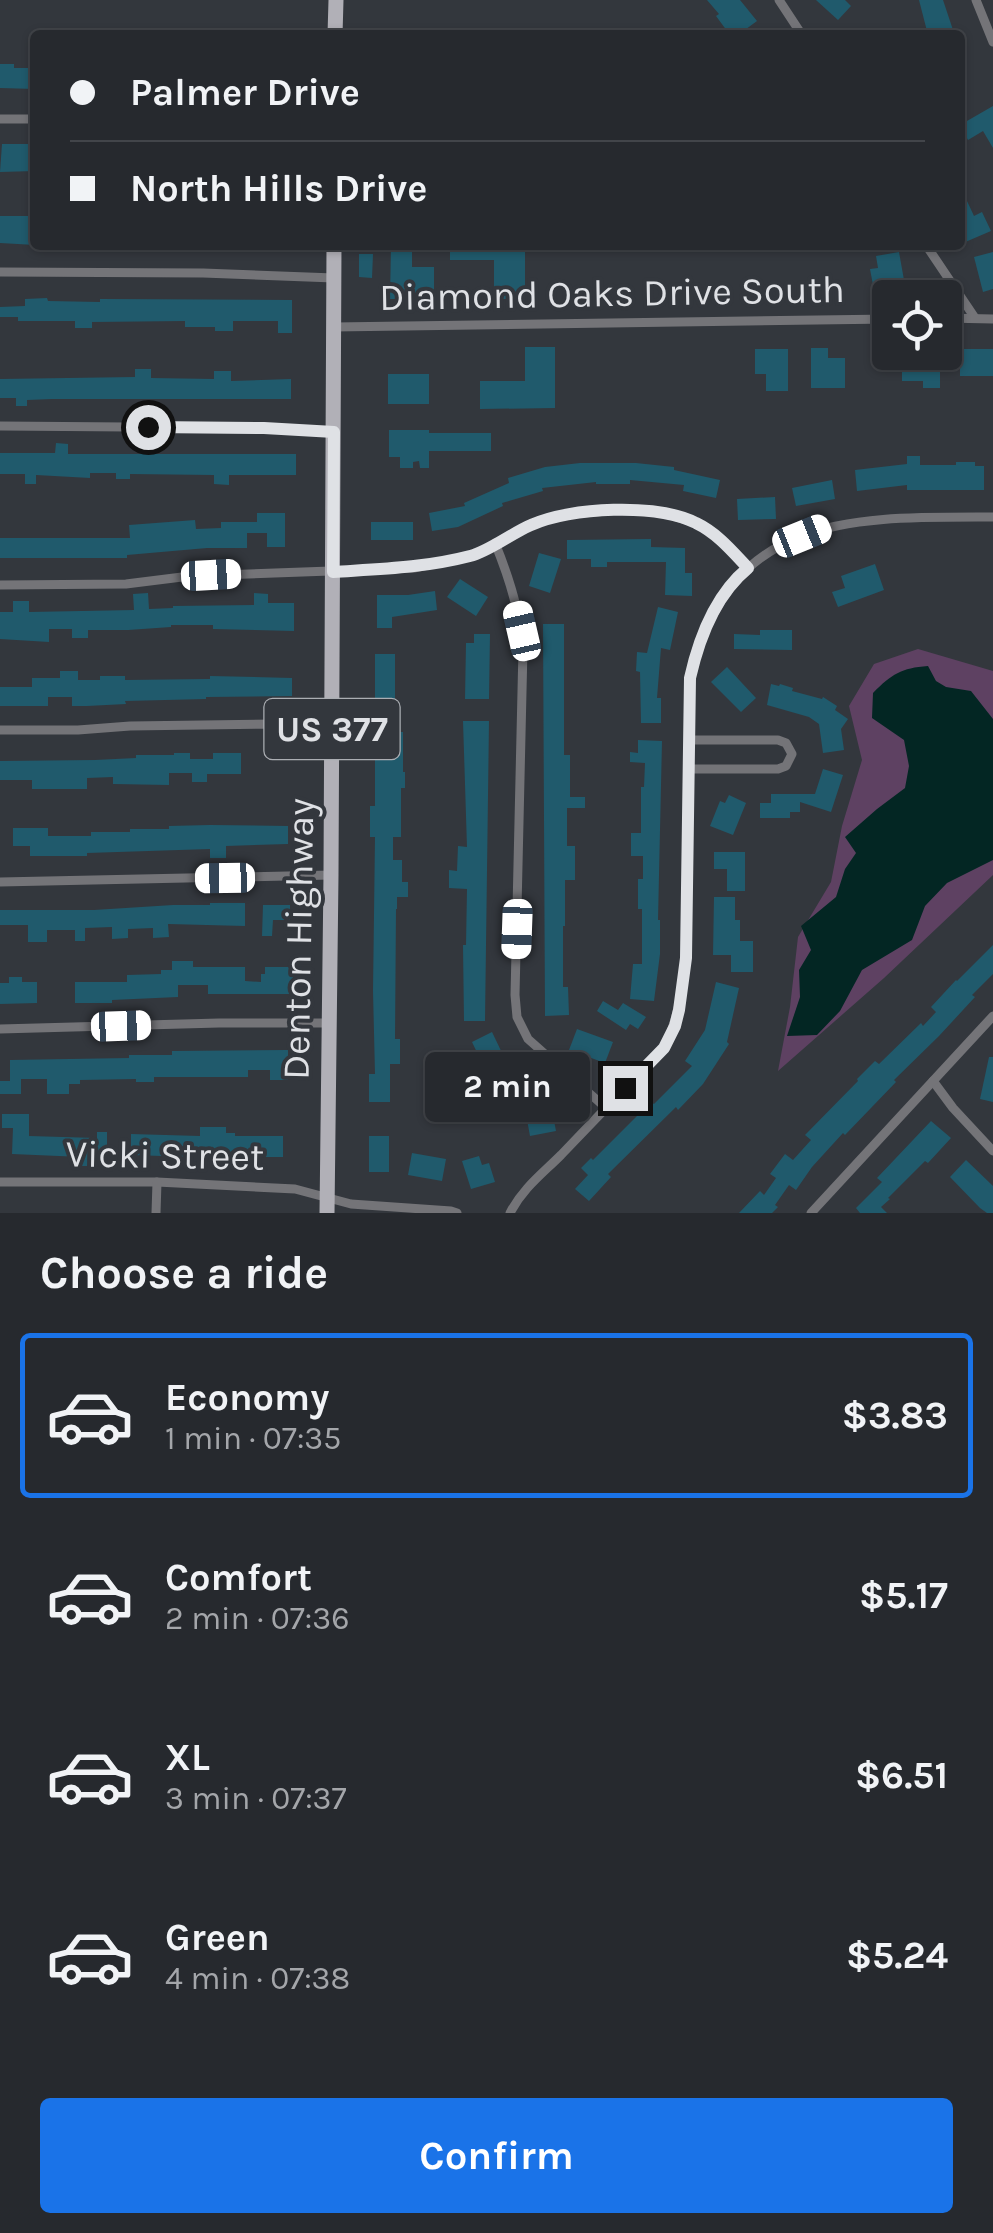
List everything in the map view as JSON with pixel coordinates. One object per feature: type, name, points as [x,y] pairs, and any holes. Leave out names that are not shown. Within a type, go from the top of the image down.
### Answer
[{"type":"main road","points":[[336,0],[336,30]]},
{"type":"main road","name":"Denton Highway","points":[[327,1205],[334,250]]},
{"type":"street","points":[[779,0],[799,30]]},
{"type":"street","points":[[976,0],[993,42]]},
{"type":"street","points":[[0,119],[30,119]]},
{"type":"street","points":[[929,250],[974,318]]},
{"type":"street","points":[[0,272],[334,278]]},
{"type":"street","points":[[962,318],[993,319]]},
{"type":"street","name":"Diamond Oaks Drive South","points":[[334,327],[872,319]]},
{"type":"street","points":[[0,426],[334,432]]},
{"type":"street","points":[[0,584],[126,584],[190,576],[414,568],[475,555],[534,523],[571,514],[644,510],[699,524],[718,537],[748,568]]},
{"type":"street","points":[[510,1213],[528,1184],[664,1048],[675,1026],[686,958],[690,678],[694,658],[716,606],[748,568],[779,546],[826,527],[854,521],[993,517]]},
{"type":"street","points":[[495,543],[510,577],[523,648],[517,1016],[528,1039],[606,1108]]},
{"type":"street","points":[[0,730],[272,724],[332,735]]},
{"type":"street","points":[[688,768],[778,769],[786,766],[792,754],[786,743],[778,740],[689,740]]},
{"type":"street","points":[[0,882],[332,875]]},
{"type":"street","points":[[817,1211],[993,1016]]},
{"type":"street","points":[[0,1029],[330,1023]]},
{"type":"street","points":[[933,1081],[993,1151]]},
{"type":"street","name":"Vicki Street","points":[[0,1182],[157,1182],[295,1189],[327,1205],[457,1213]]},
{"type":"street","points":[[156,1213],[157,1182]]},
{"type":"shaded area","points":[[918,649],[993,671],[993,875],[778,1071],[798,937],[831,882],[842,826],[862,760],[849,706],[874,664]]},
{"type":"shaded area","points":[[928,666],[936,681],[946,687],[971,691],[993,719],[993,860],[947,883],[925,906],[912,940],[862,970],[840,1011],[817,1035],[787,1036],[800,997],[799,970],[811,950],[801,926],[836,897],[845,869],[856,853],[845,837],[905,788],[909,766],[904,740],[872,718],[873,693],[898,673]]},
{"type":"building","points":[[707,0],[740,0],[757,21],[745,30],[726,30],[716,16],[719,14]]},
{"type":"building","points":[[816,0],[845,0],[851,6],[838,20]]},
{"type":"building","points":[[919,0],[943,0],[953,30],[927,30]]},
{"type":"building","points":[[0,64],[30,68],[30,89],[0,88]]},
{"type":"building","points":[[993,106],[993,148],[983,131],[968,140],[965,122]]},
{"type":"building","points":[[2,144],[30,144],[30,171],[0,172]]},
{"type":"building","points":[[965,197],[974,216],[982,212],[991,231],[965,242]]},
{"type":"building","points":[[0,216],[30,216],[30,245],[0,243]]},
{"type":"building","points":[[391,250],[412,250],[412,267],[434,267],[434,299],[390,299]]},
{"type":"building","points":[[450,250],[525,250],[525,299],[494,299],[494,260],[450,260]]},
{"type":"building","points":[[899,252],[904,280],[872,280],[870,269],[878,268],[876,256]]},
{"type":"building","points":[[993,252],[993,289],[983,292],[974,257]]},
{"type":"building","points":[[359,254],[373,254],[372,278],[359,277]]},
{"type":"building","points":[[25,299],[100,302],[292,300],[292,333],[278,333],[278,321],[233,321],[233,331],[215,331],[215,327],[185,327],[185,321],[92,322],[92,328],[75,328],[75,321],[18,321],[18,317],[0,317],[0,307],[25,306]]},
{"type":"building","points":[[525,347],[555,347],[555,408],[480,409],[480,381],[525,381]]},
{"type":"building","points":[[811,348],[828,348],[828,358],[845,358],[845,388],[811,388]]},
{"type":"building","points":[[755,349],[788,349],[788,391],[766,391],[766,374],[755,374]]},
{"type":"building","points":[[962,349],[993,349],[993,376],[960,376]]},
{"type":"building","points":[[135,369],[151,369],[151,378],[214,379],[214,371],[231,371],[231,381],[291,379],[291,399],[52,399],[27,400],[27,406],[16,406],[16,398],[0,398],[0,379],[135,377]]},
{"type":"building","points":[[902,370],[940,370],[940,388],[923,388],[923,381],[902,381]]},
{"type":"building","points":[[388,374],[429,374],[429,404],[388,404]]},
{"type":"building","points":[[389,430],[491,433],[491,451],[429,451],[429,468],[420,468],[419,461],[413,462],[413,468],[400,468],[400,457],[389,457]]},
{"type":"building","points":[[56,443],[68,444],[68,454],[296,454],[296,475],[229,475],[229,485],[214,484],[214,475],[130,474],[130,479],[116,479],[116,473],[90,473],[90,478],[36,475],[36,484],[25,484],[25,474],[0,474],[0,453],[55,453]]},
{"type":"building","points":[[907,456],[920,456],[920,465],[975,462],[975,466],[984,466],[984,490],[907,490],[907,485],[857,491],[855,470],[907,464]]},
{"type":"building","points":[[580,463],[674,467],[720,480],[716,498],[683,491],[684,485],[630,480],[630,484],[596,482],[542,488],[543,491],[502,503],[503,506],[458,527],[432,531],[429,513],[465,506],[464,503],[509,483],[508,478],[545,467]]},
{"type":"building","points":[[832,480],[835,499],[796,506],[792,488]]},
{"type":"building","points":[[775,497],[776,519],[738,520],[737,499]]},
{"type":"building","points":[[257,513],[285,513],[285,547],[267,547],[267,533],[247,533],[247,548],[207,548],[127,558],[0,558],[0,538],[130,538],[129,525],[195,520],[196,529],[221,528],[221,522],[257,522]]},
{"type":"building","points":[[371,522],[413,522],[413,540],[371,540]]},
{"type":"building","points":[[651,539],[651,547],[685,548],[685,573],[692,573],[692,596],[665,595],[666,562],[607,562],[607,567],[591,567],[591,559],[567,559],[567,540]]},
{"type":"building","points":[[539,553],[561,559],[550,593],[529,586]]},
{"type":"building","points":[[875,564],[884,590],[838,607],[832,592],[845,588],[841,576]]},
{"type":"building","points":[[460,579],[488,597],[476,616],[447,597]]},
{"type":"building","points":[[435,591],[437,610],[392,617],[392,628],[377,628],[377,595]]},
{"type":"building","points":[[148,593],[149,609],[254,605],[254,593],[268,594],[268,603],[294,603],[294,631],[171,625],[88,630],[88,638],[72,638],[72,629],[49,629],[49,642],[0,639],[0,612],[13,612],[13,601],[29,601],[29,612],[134,610],[133,594]]},
{"type":"building","points":[[658,607],[678,612],[670,650],[661,648],[657,698],[661,698],[661,723],[641,723],[637,652],[647,653]]},
{"type":"building","points":[[543,624],[564,624],[564,755],[570,755],[570,797],[585,797],[585,808],[567,808],[567,846],[575,846],[575,880],[565,880],[563,926],[563,987],[568,987],[569,1015],[545,1016]]},
{"type":"building","points":[[760,630],[792,630],[792,650],[734,649],[734,634],[760,635]]},
{"type":"building","points":[[474,634],[490,634],[489,699],[465,699],[466,643],[474,643]]},
{"type":"building","points":[[375,654],[395,654],[395,732],[403,732],[405,772],[405,788],[401,788],[401,837],[393,837],[393,860],[402,860],[402,882],[408,882],[408,897],[397,897],[395,1039],[400,1039],[400,1064],[390,1064],[390,1102],[369,1102],[369,1074],[375,1074],[375,837],[370,837],[370,806],[375,806]]},
{"type":"building","points":[[727,667],[756,698],[741,712],[711,682]]},
{"type":"building","points":[[60,671],[78,671],[78,680],[100,680],[100,676],[125,676],[125,680],[292,678],[292,696],[206,697],[87,706],[72,706],[72,697],[48,697],[48,706],[0,706],[0,687],[32,687],[32,678],[60,678]]},
{"type":"building","points":[[771,684],[823,697],[837,706],[835,710],[848,719],[841,729],[844,750],[823,753],[819,724],[809,717],[767,705]]},
{"type":"building","points":[[463,721],[489,721],[485,1021],[464,1021],[467,889],[449,888],[449,870],[457,871],[458,846],[467,847]]},
{"type":"building","points":[[638,740],[662,741],[660,954],[654,1001],[630,999],[633,964],[642,964],[638,879],[643,879],[643,856],[631,856],[631,833],[641,833],[644,787],[645,763],[630,762],[630,752],[638,753]]},
{"type":"building","points":[[190,753],[190,759],[213,759],[213,753],[241,753],[241,774],[207,774],[207,782],[192,782],[192,773],[169,773],[169,785],[113,784],[113,777],[87,778],[87,789],[32,789],[32,780],[0,780],[0,761],[95,760]]},
{"type":"building","points":[[823,769],[843,775],[831,812],[800,802],[800,812],[790,812],[790,818],[760,818],[760,803],[771,803],[771,794],[815,794]]},
{"type":"building","points":[[729,795],[746,803],[733,835],[710,826],[720,801],[725,803]]},
{"type":"building","points":[[210,825],[288,826],[288,844],[226,846],[226,858],[210,858],[210,849],[30,856],[30,846],[13,846],[13,828],[48,828],[48,836],[91,836],[91,832]]},
{"type":"building","points":[[714,852],[745,852],[745,891],[727,891],[727,869],[714,869]]},
{"type":"building","points":[[714,897],[735,897],[740,941],[753,941],[753,972],[731,972],[731,955],[713,955]]},
{"type":"building","points":[[245,903],[245,926],[168,924],[169,937],[153,938],[153,928],[128,929],[128,938],[112,939],[112,927],[85,928],[85,941],[75,941],[75,930],[47,930],[47,942],[28,942],[28,925],[0,925],[0,910],[94,910]]},
{"type":"building","points":[[263,905],[290,905],[290,920],[273,920],[272,936],[262,936]]},
{"type":"building","points":[[993,945],[993,974],[972,995],[975,997],[843,1133],[796,1190],[789,1185],[772,1213],[739,1213],[760,1191],[764,1195],[776,1178],[770,1174],[785,1154],[793,1160],[811,1140],[805,1135],[857,1079],[875,1061],[879,1064],[921,1023],[923,1026],[936,1012],[931,1007]]},
{"type":"building","points":[[172,961],[193,961],[193,967],[245,967],[245,981],[261,982],[265,967],[293,967],[293,994],[208,994],[208,985],[178,985],[178,997],[75,1003],[75,982],[127,982],[127,975],[172,970]]},
{"type":"building","points":[[9,977],[37,982],[37,1003],[0,1004],[0,983],[9,983]]},
{"type":"building","points":[[716,982],[739,988],[729,1044],[703,1084],[608,1174],[611,1177],[589,1201],[575,1189],[588,1175],[581,1168],[692,1066],[685,1061],[705,1030]]},
{"type":"building","points":[[603,1001],[618,1010],[623,1003],[646,1017],[638,1029],[630,1024],[626,1030],[597,1011]]},
{"type":"building","points":[[577,1029],[613,1042],[605,1063],[569,1050]]},
{"type":"building","points":[[492,1032],[504,1057],[484,1067],[472,1042]]},
{"type":"building","points":[[288,1050],[288,1080],[270,1080],[270,1070],[248,1070],[248,1077],[154,1077],[154,1082],[80,1080],[80,1084],[69,1084],[69,1094],[47,1094],[47,1079],[21,1079],[21,1094],[0,1094],[0,1081],[10,1081],[10,1060],[129,1058],[172,1055],[172,1051]]},
{"type":"building","points":[[989,1057],[993,1057],[993,1102],[980,1099]]},
{"type":"building","points":[[512,1066],[545,1099],[558,1096],[561,1109],[552,1110],[556,1131],[530,1136],[525,1109],[497,1081]]},
{"type":"building","points":[[2,1114],[29,1114],[29,1136],[97,1138],[97,1132],[107,1132],[107,1156],[92,1156],[92,1166],[82,1166],[82,1157],[12,1154],[13,1128],[2,1128]]},
{"type":"building","points":[[931,1121],[951,1138],[888,1198],[881,1207],[887,1213],[860,1213],[856,1208],[882,1182],[877,1178]]},
{"type":"building","points":[[200,1127],[226,1127],[226,1133],[235,1136],[283,1136],[283,1157],[131,1155],[131,1134],[200,1136]]},
{"type":"building","points":[[369,1136],[389,1136],[389,1172],[369,1172]]},
{"type":"building","points":[[412,1153],[446,1159],[442,1181],[408,1175]]},
{"type":"building","points":[[479,1156],[482,1165],[489,1163],[495,1182],[471,1189],[462,1161]]},
{"type":"building","points":[[966,1160],[993,1186],[993,1213],[980,1208],[950,1177]]},
{"type":"route","points":[[148,427],[334,432],[333,572],[414,568],[475,555],[534,523],[571,514],[620,510],[663,513],[699,524],[718,537],[748,568],[716,606],[694,658],[690,678],[686,958],[679,1010],[664,1048],[625,1088]]}]
